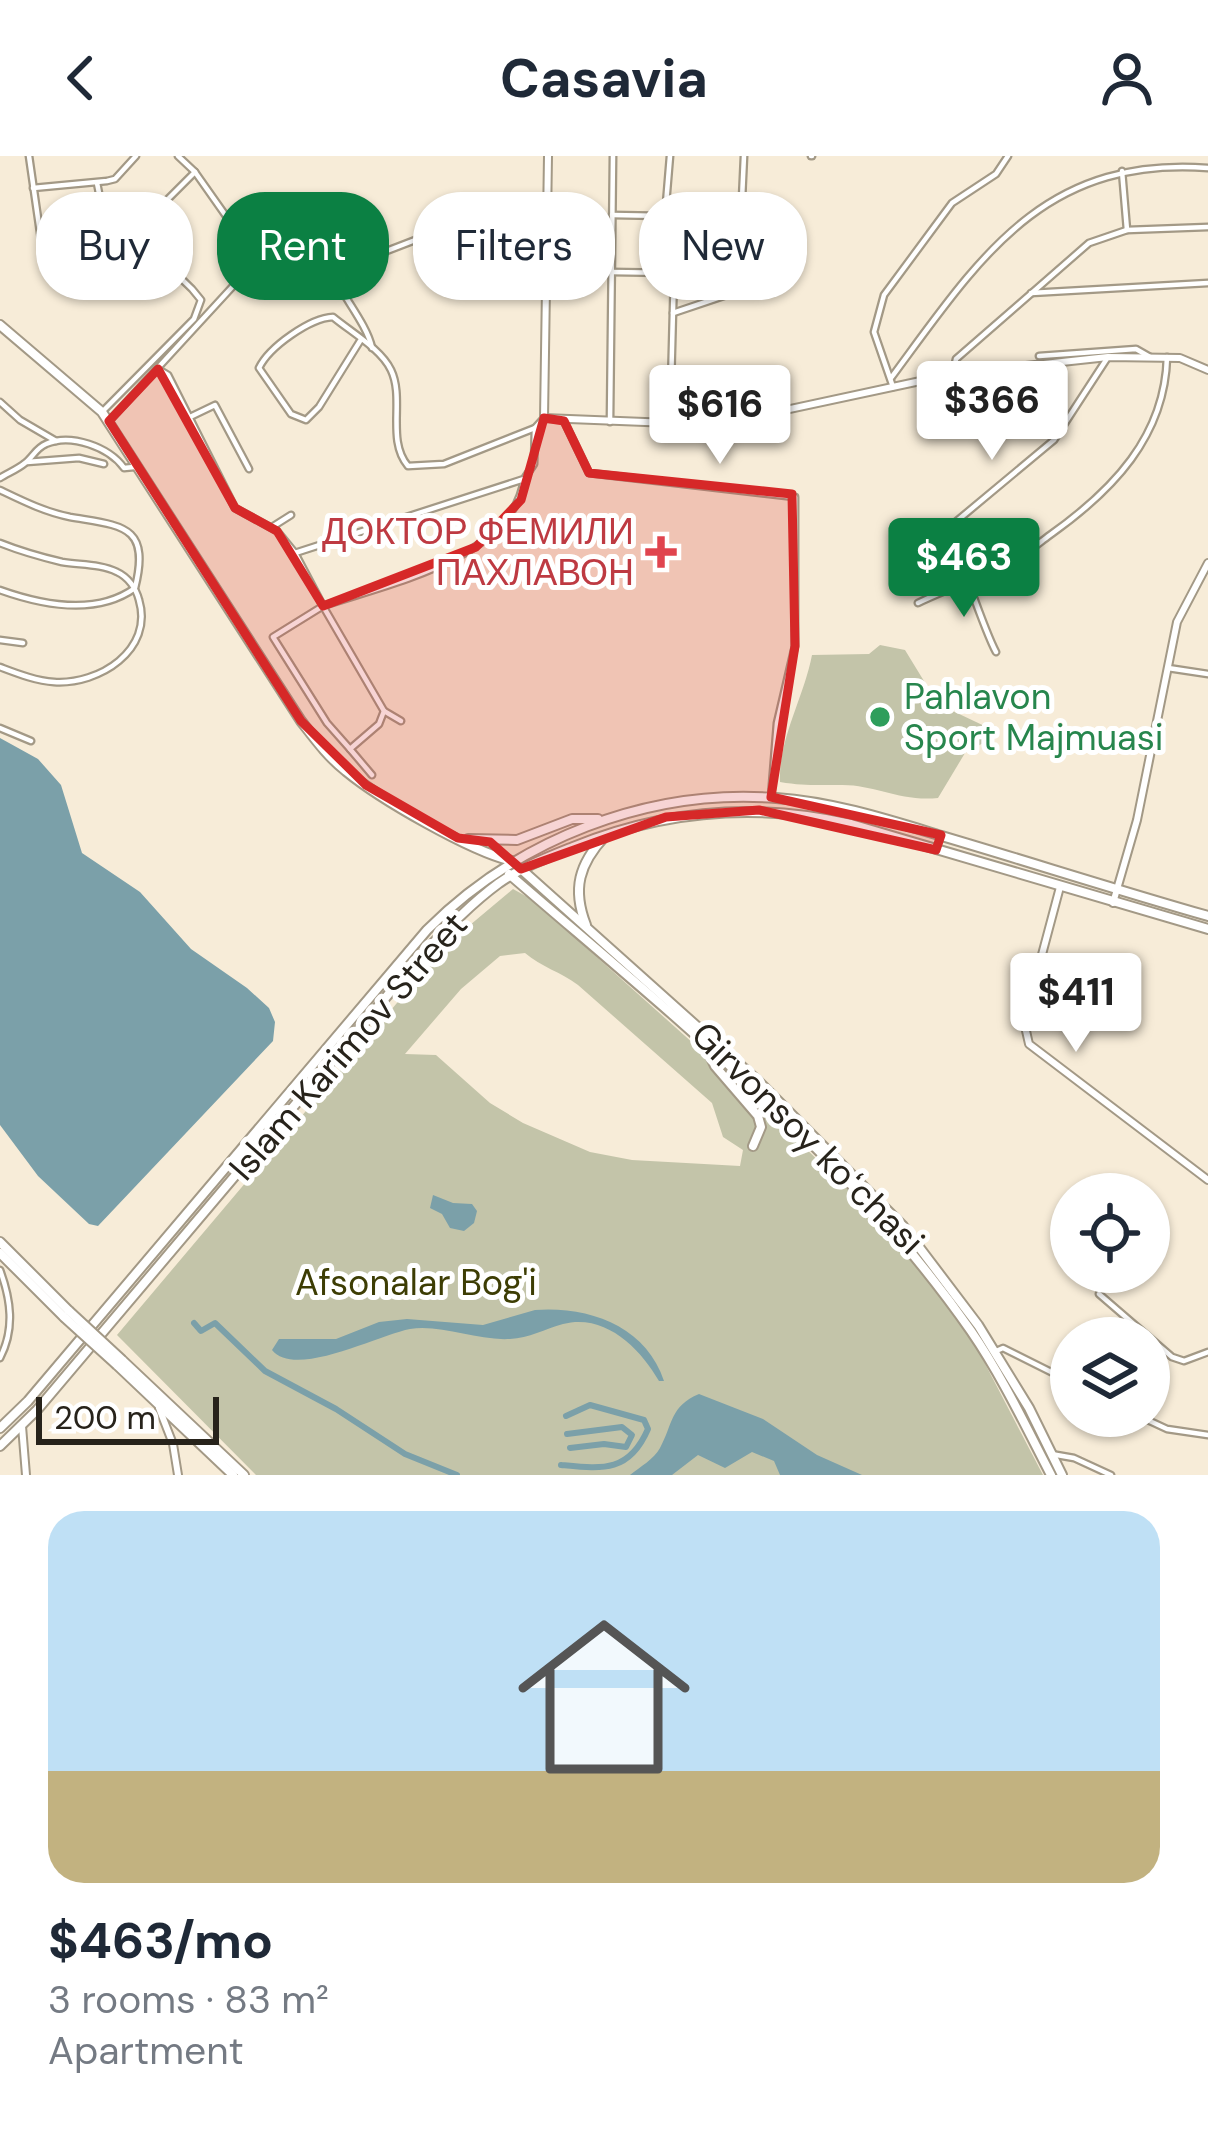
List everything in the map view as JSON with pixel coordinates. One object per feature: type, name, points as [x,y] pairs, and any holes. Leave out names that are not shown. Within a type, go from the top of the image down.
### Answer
[{"type":"main road","name":"Girvonsoy koʻchasi","points":[[0,326],[110,422],[320,745],[352,776],[491,856],[512,861],[758,1081],[936,1267],[994,1352],[1062,1475]]},
{"type":"main road","name":"Islam Karimov Street","points":[[0,1429],[427,930],[458,899],[512,861],[606,820],[698,800],[771,797],[840,806],[1208,916]]},
{"type":"main road","name":"Islam Karimov Street","points":[[0,1445],[22,1426],[419,958],[470,907],[521,869],[608,833],[666,818],[759,810],[851,824],[1208,929]]},
{"type":"main road","points":[[458,838],[500,843],[572,819],[606,820]]},
{"type":"main road","points":[[587,927],[579,906],[578,881],[584,863],[608,833]]},
{"type":"main road","points":[[936,850],[941,836]]},
{"type":"main road","name":"Girvonsoy koʻchasi","points":[[491,856],[853,1181]]},
{"type":"main road","points":[[705,1046],[725,1080],[758,1117],[761,1126],[753,1147]]},
{"type":"main road","name":"Girvonsoy koʻchasi","points":[[872,1200],[971,1331],[1051,1475]]},
{"type":"main road","points":[[0,1242],[67,1314]]},
{"type":"main road","points":[[0,1253],[244,1475]]},
{"type":"main road","points":[[119,1362],[233,1475]]},
{"type":"street","points":[[29,156],[36,208]]},
{"type":"street","points":[[33,188],[115,178],[136,156]]},
{"type":"street","points":[[110,422],[256,260],[195,172],[178,156]]},
{"type":"street","points":[[547,192],[548,156]]},
{"type":"street","points":[[612,192],[613,156]]},
{"type":"street","points":[[668,192],[670,156]]},
{"type":"street","points":[[742,192],[744,156]]},
{"type":"street","points":[[892,387],[874,332],[884,295],[952,203],[996,173],[1008,156]]},
{"type":"street","points":[[1192,156],[1192,166]]},
{"type":"street","points":[[891,377],[974,267],[1012,229],[1063,191],[1122,171],[1208,168]]},
{"type":"street","points":[[1122,171],[1127,230]]},
{"type":"street","points":[[175,192],[195,172]]},
{"type":"street","points":[[98,183],[100,192]]},
{"type":"street","points":[[953,374],[956,359],[1089,243],[1127,230],[1208,227]]},
{"type":"street","points":[[372,348],[370,335],[332,272],[413,241]]},
{"type":"street","points":[[615,272],[674,273],[670,423]]},
{"type":"street","points":[[1031,293],[1208,283]]},
{"type":"street","points":[[102,412],[194,319],[201,300],[193,290]]},
{"type":"street","points":[[360,340],[306,420],[291,414],[260,368],[266,357],[324,317],[334,317],[372,348],[392,372],[399,450],[408,466],[444,464],[535,428],[544,418],[544,300]]},
{"type":"street","points":[[610,300],[610,422]]},
{"type":"street","points":[[673,313],[712,300]]},
{"type":"street","points":[[1039,356],[1136,349],[1150,357]]},
{"type":"street","points":[[544,418],[734,421],[953,374],[1108,357],[1167,357],[1208,370]]},
{"type":"street","points":[[996,652],[954,547],[952,525],[1054,440],[1108,357]]},
{"type":"street","points":[[918,603],[1005,566],[1112,487],[1155,423],[1167,357]]},
{"type":"street","points":[[158,369],[168,375],[236,508],[263,526],[272,527],[291,515]]},
{"type":"street","points":[[0,402],[56,441]]},
{"type":"street","points":[[190,417],[217,406],[249,469]]},
{"type":"street","points":[[564,421],[589,473],[795,497],[795,646],[777,723],[771,797]]},
{"type":"street","points":[[371,776],[328,723],[273,637],[323,606],[465,556],[521,500],[524,479],[534,464],[535,428]]},
{"type":"street","points":[[0,478],[56,441],[96,447],[116,457],[124,468],[138,464]]},
{"type":"street","points":[[27,462],[79,458],[104,464]]},
{"type":"street","points":[[295,554],[524,479]]},
{"type":"street","points":[[0,490],[42,510],[123,526],[140,545],[141,565],[135,588],[121,598],[98,604],[58,604],[0,590]]},
{"type":"street","points":[[272,527],[295,554],[384,711],[401,721]]},
{"type":"street","points":[[0,543],[34,555],[119,572],[135,588],[142,610],[141,631],[133,648],[116,665],[50,682],[0,667]]},
{"type":"street","points":[[1113,903],[1137,820],[1177,622],[1208,563]]},
{"type":"street","points":[[0,640],[23,643]]},
{"type":"street","points":[[1168,668],[1208,674]]},
{"type":"street","points":[[350,749],[379,724],[384,711]]},
{"type":"street","points":[[0,728],[31,741]]},
{"type":"street","points":[[1060,887],[1024,1022],[1029,1044],[1208,1180]]},
{"type":"street","points":[[0,1270],[11,1315],[10,1335],[0,1358]]},
{"type":"street","points":[[1099,1294],[1172,1357],[1184,1361],[1208,1352]]},
{"type":"street","points":[[994,1352],[1003,1348],[1050,1372]]},
{"type":"street","points":[[155,1399],[169,1430],[178,1475]]},
{"type":"street","points":[[22,1426],[26,1475]]},
{"type":"street","points":[[1170,1429],[1208,1435]]},
{"type":"street","points":[[1052,1454],[1074,1458],[1111,1475]]},
{"type":"highlighted area","points":[[158,369],[235,508],[277,531],[323,606],[476,547],[521,500],[544,418],[564,421],[589,473],[792,494],[795,646],[771,797],[941,835],[936,850],[759,810],[666,817],[521,869],[490,842],[458,838],[366,785],[301,721],[109,421]]},
{"type":"green space","name":"Pahlavon Sport Majmuasi","points":[[880,645],[905,650],[938,704],[993,730],[985,742],[965,753],[938,798],[911,798],[852,785],[780,782],[783,750],[812,655],[869,654]]},
{"type":"green space","name":"Afsonalar Bog'i","points":[[513,889],[533,900],[751,1095],[874,1215],[967,1329],[1043,1475],[256,1475],[117,1335],[445,946]],"holes":[[[525,953],[578,985],[712,1103],[723,1137],[743,1150],[740,1166],[632,1160],[590,1152],[490,1103],[436,1055],[405,1054],[461,989],[500,956]]]},
{"type":"water","points":[[0,738],[38,759],[61,785],[82,853],[140,892],[191,949],[269,1008],[275,1022],[273,1041],[98,1226],[89,1224],[38,1176],[0,1125]]},
{"type":"water","points":[[433,1195],[472,1204],[477,1211],[474,1223],[464,1231],[450,1228],[442,1214],[430,1208]]},
{"type":"water","points":[[535,1310],[575,1312],[613,1323],[644,1346],[664,1381],[620,1336],[578,1322],[510,1339],[410,1329],[338,1353],[299,1360],[283,1358],[272,1350],[279,1339],[336,1339],[379,1322],[407,1319],[483,1325]]},
{"type":"water","points":[[699,1394],[763,1419],[817,1455],[862,1475],[780,1475],[774,1461],[752,1452],[725,1468],[698,1455],[672,1475],[630,1475],[657,1452],[677,1410]]},
{"type":"waterway","points":[[194,1323],[201,1331],[215,1323],[265,1371],[405,1454],[457,1475]]},
{"type":"waterway","points":[[561,1465],[589,1467],[623,1461],[648,1429],[644,1420],[590,1405],[566,1416]]},
{"type":"waterway","points":[[567,1434],[622,1427],[632,1435],[626,1447],[570,1448]]},
{"type":"place","name":"ДОКТОР ФЕМИЛИ ПАХЛАВОН","points":[[661,552]]},
{"type":"place","name":"Pahlavon Sport Majmuasi","points":[[880,717]]}]
